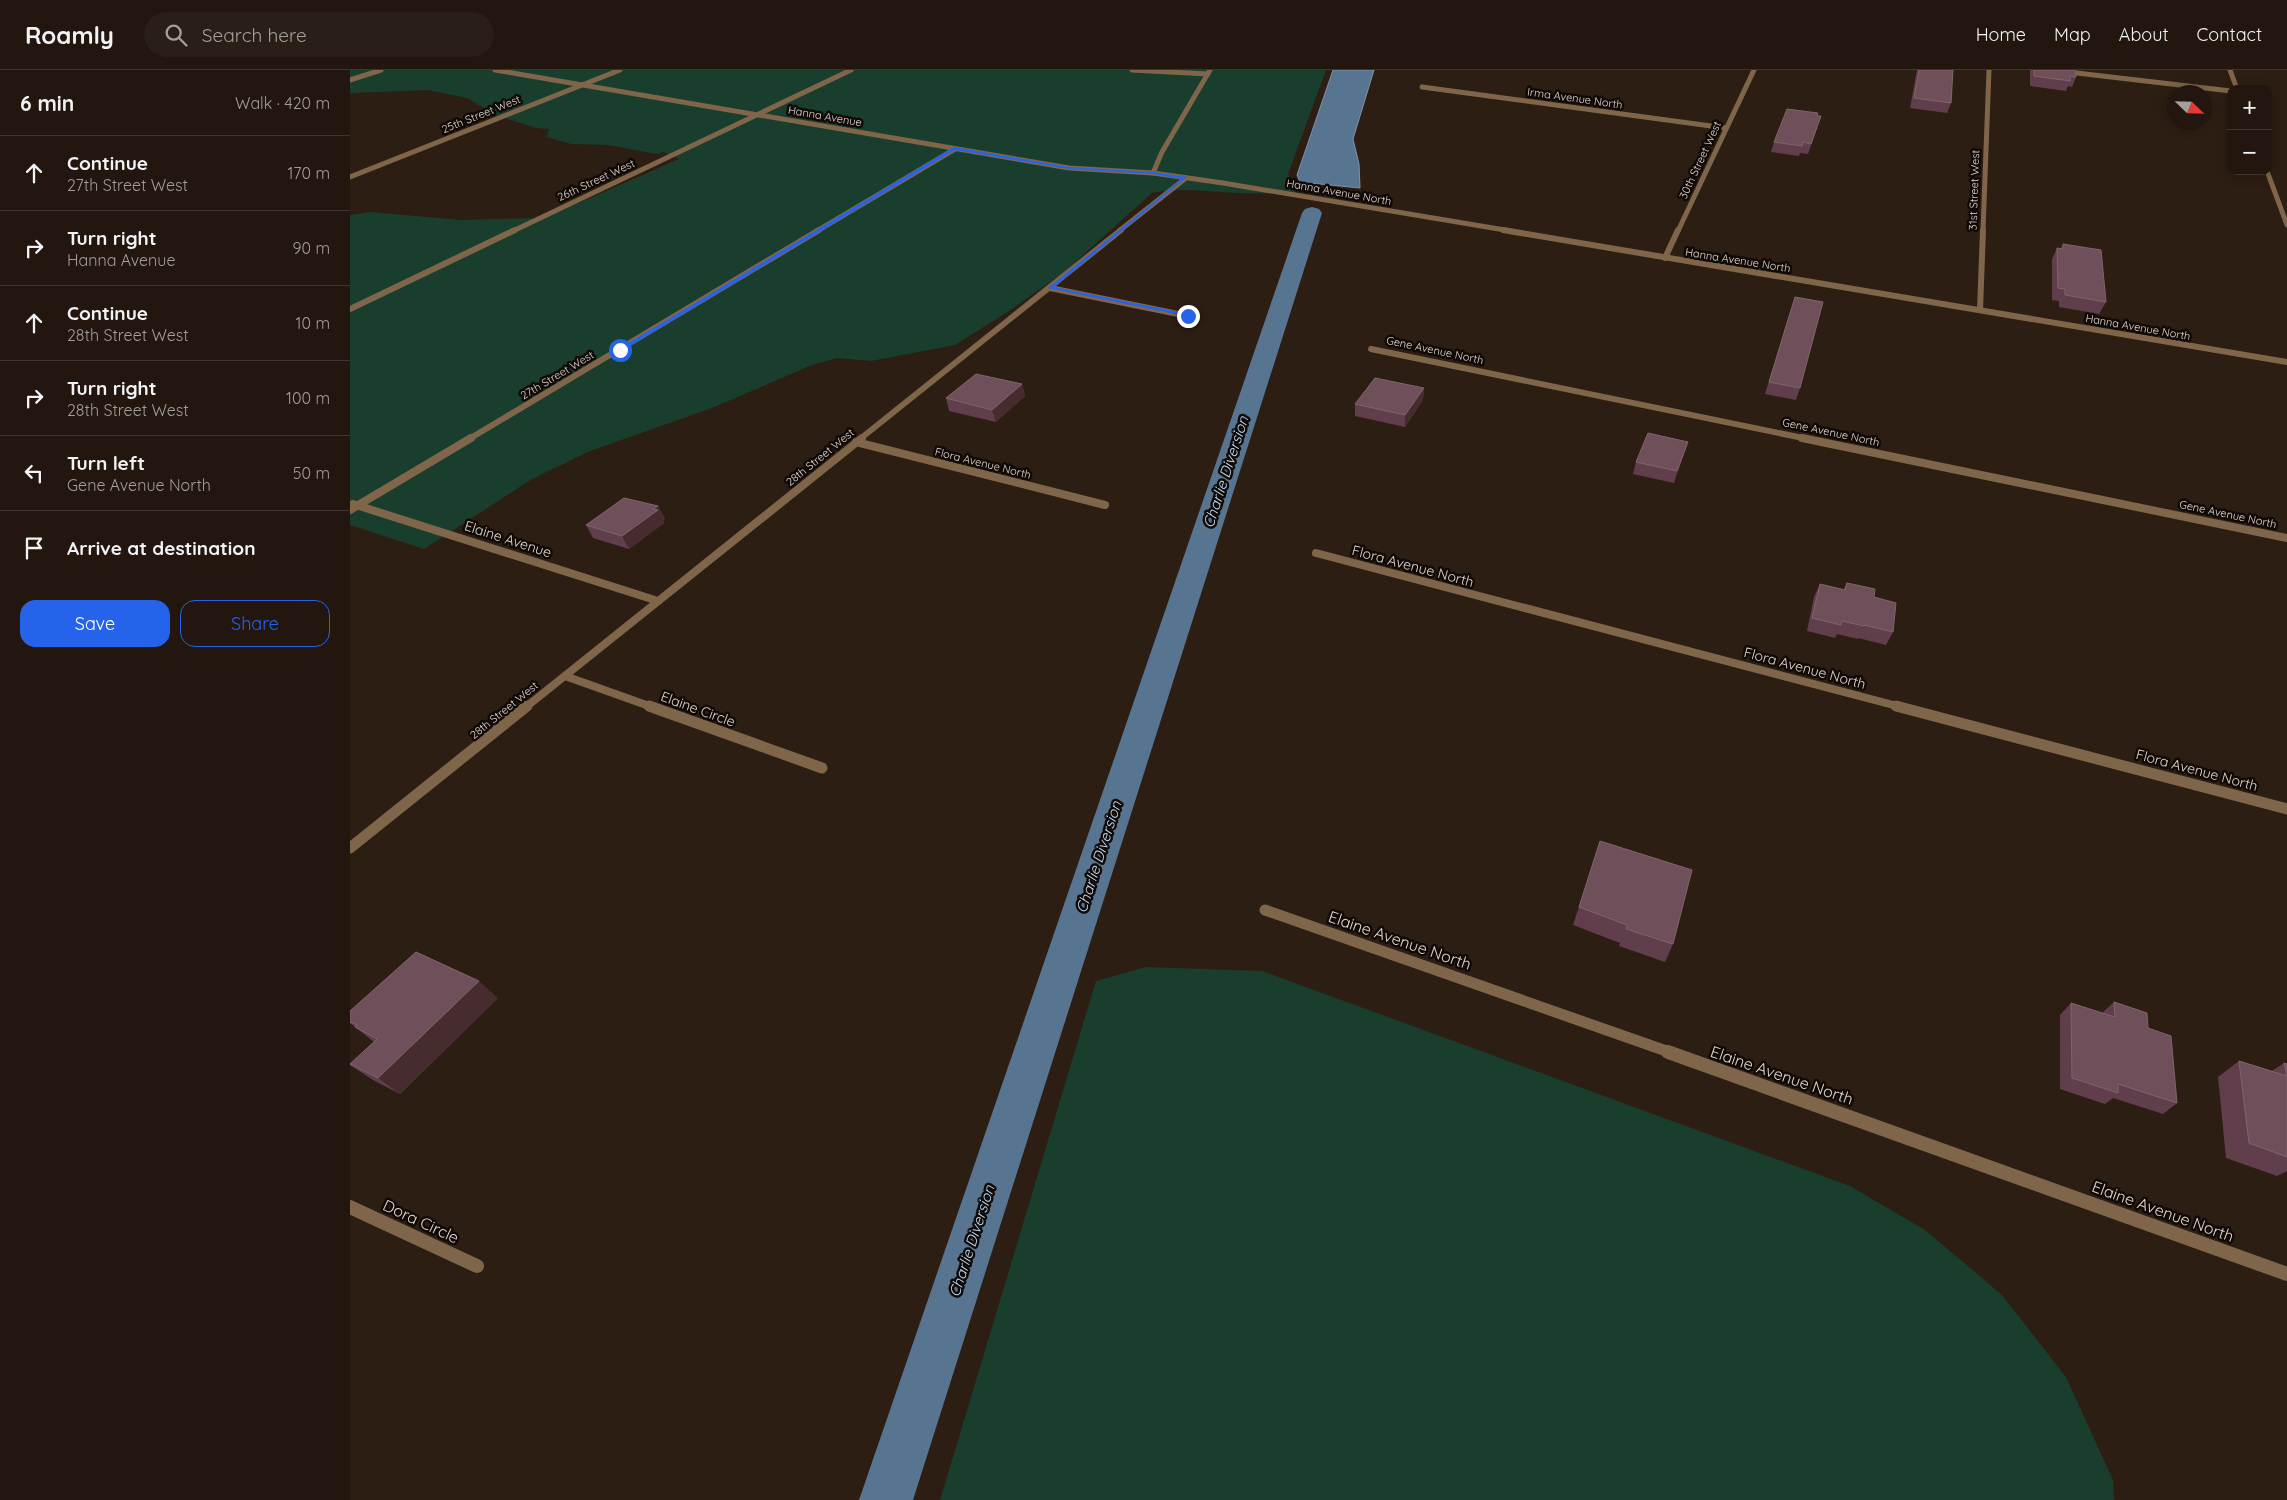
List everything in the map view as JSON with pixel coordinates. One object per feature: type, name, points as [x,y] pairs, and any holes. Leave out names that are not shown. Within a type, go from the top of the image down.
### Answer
[{"type":"street","points":[[350,80],[381,70]]},
{"type":"street","name":"Hanna Avenue","points":[[495,70],[1090,171],[1153,173]]},
{"type":"street","name":"25th Street West","points":[[350,177],[620,70]]},
{"type":"street","name":"26th Street West","points":[[350,309],[851,70]]},
{"type":"street","points":[[1132,70],[1209,72],[1162,152],[1153,173],[1186,178]]},
{"type":"street","name":"30th Street West","points":[[1665,258],[1754,70]]},
{"type":"street","name":"31st Street West","points":[[1980,310],[1989,70]]},
{"type":"street","points":[[2051,70],[2227,91]]},
{"type":"street","points":[[2230,70],[2236,85]]},
{"type":"street","name":"Irma Avenue North","points":[[1422,87],[1726,128]]},
{"type":"street","name":"27th Street West","points":[[353,506],[954,149]]},
{"type":"street","points":[[2268,175],[2287,225]]},
{"type":"street","name":"Hanna Avenue North","points":[[1186,178],[2287,362]]},
{"type":"street","name":"28th Street West","points":[[350,848],[1186,178]]},
{"type":"street","points":[[1050,288],[1188,316]]},
{"type":"street","name":"Gene Avenue North","points":[[1371,349],[2287,538]]},
{"type":"street","name":"Flora Avenue North","points":[[856,442],[1105,505]]},
{"type":"street","name":"Elaine Avenue","points":[[353,506],[658,601]]},
{"type":"street","name":"Flora Avenue North","points":[[1316,554],[2287,808]]},
{"type":"street","name":"Elaine Circle","points":[[565,676],[822,768]]},
{"type":"street","name":"Elaine Avenue North","points":[[1265,910],[1946,1150],[2287,1274]]},
{"type":"street","name":"Dora Circle","points":[[350,1207],[477,1266]]},
{"type":"green space","points":[[350,70],[1326,70],[1288,174],[1291,182],[1296,185],[1295,193],[1184,190],[1152,193],[1064,272],[1009,311],[955,345],[871,361],[837,358],[812,365],[712,408],[590,451],[532,479],[424,549],[350,525],[350,215],[370,212],[460,220],[545,218],[679,159],[663,152],[657,154],[608,145],[571,144],[547,137],[549,129],[536,128],[496,115],[467,98],[428,90],[350,93]]},
{"type":"green space","points":[[1146,967],[1262,971],[1850,1186],[1925,1230],[2002,1295],[2066,1377],[2113,1480],[2114,1500],[940,1500],[1096,981]]},
{"type":"water","points":[[1333,70],[1374,70],[1353,139],[1359,164],[1360,188],[1300,182],[1297,175]]},
{"type":"building","points":[[1919,70],[1953,70],[1951,103],[1914,98]]},
{"type":"building","points":[[2034,70],[2075,70],[2076,77],[2070,76],[2070,81],[2034,76]]},
{"type":"building","points":[[1787,109],[1818,113],[1817,116],[1821,116],[1811,144],[1803,142],[1802,146],[1774,142]]},
{"type":"building","points":[[2063,244],[2101,250],[2106,302],[2065,295],[2065,289],[2058,288],[2057,248],[2063,249]]},
{"type":"building","points":[[1795,297],[1823,302],[1800,388],[1769,382]]},
{"type":"building","points":[[976,374],[1022,384],[992,410],[946,398]]},
{"type":"building","points":[[1375,378],[1424,388],[1405,415],[1355,404]]},
{"type":"building","points":[[1648,433],[1688,442],[1677,471],[1636,462]]},
{"type":"building","points":[[624,498],[658,506],[653,509],[658,510],[622,536],[586,525]]},
{"type":"building","points":[[1847,583],[1875,589],[1874,597],[1896,603],[1893,632],[1842,621],[1841,625],[1812,618],[1820,584],[1845,590]]},
{"type":"building","points":[[1600,841],[1692,870],[1673,944],[1626,929],[1627,925],[1579,907]]},
{"type":"building","points":[[416,952],[479,981],[378,1078],[350,1064],[377,1039],[355,1027],[357,1025],[350,1022],[350,1011]]},
{"type":"building","points":[[2114,1002],[2147,1013],[2148,1028],[2171,1036],[2177,1103],[2118,1084],[2118,1093],[2072,1078],[2071,1003],[2115,1017]]},
{"type":"building","points":[[2239,1061],[2287,1076],[2287,1157],[2249,1143]]},
{"type":"building","points":[[2284,1063],[2287,1064],[2287,1076]]},
{"type":"waterway","name":"Charlie Diversion","points":[[886,1500],[1312,213]]},
{"type":"route","points":[[620,350],[954,149],[1090,171],[1153,173],[1186,178],[1050,288],[1188,316]]}]
